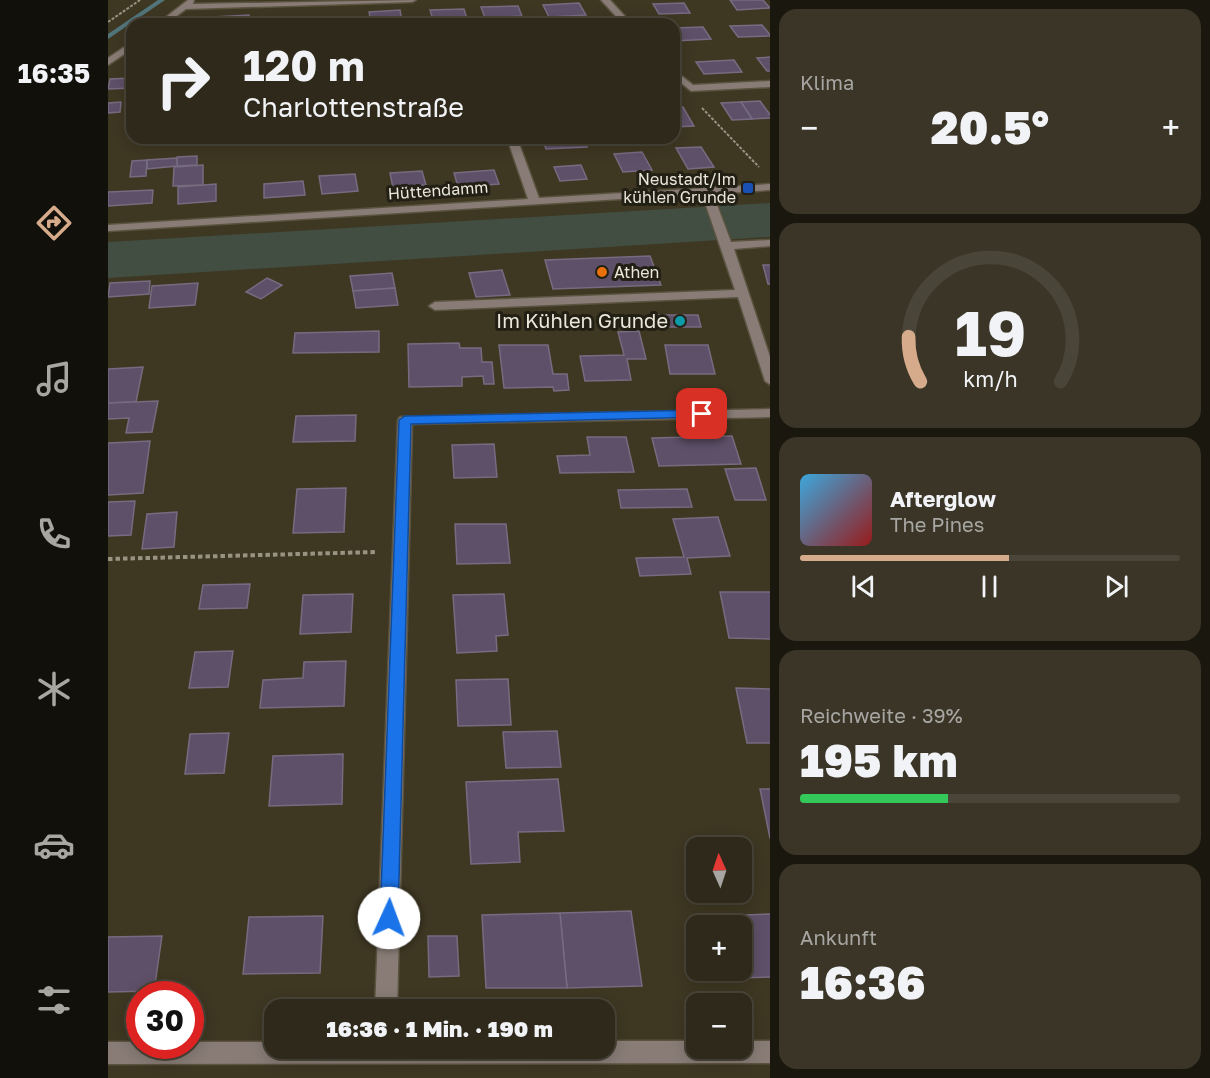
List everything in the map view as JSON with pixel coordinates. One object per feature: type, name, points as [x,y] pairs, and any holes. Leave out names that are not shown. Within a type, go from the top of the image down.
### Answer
[{"type":"street","points":[[169,18],[194,0]]},
{"type":"street","points":[[185,7],[412,0]]},
{"type":"street","points":[[605,0],[622,18]]},
{"type":"street","points":[[108,62],[126,49]]},
{"type":"street","points":[[680,78],[691,88],[770,84]]},
{"type":"street","points":[[514,144],[534,200]]},
{"type":"street","name":"Hüttendamm","points":[[108,228],[770,187]]},
{"type":"street","points":[[706,190],[727,246],[770,378]]},
{"type":"street","points":[[727,246],[770,243]]},
{"type":"street","points":[[435,306],[742,293]]},
{"type":"street","points":[[386,999],[405,420],[770,413]]},
{"type":"street","points":[[108,1053],[264,1052]]},
{"type":"street","points":[[615,1052],[770,1052]]},
{"type":"path","points":[[108,22],[140,0]]},
{"type":"path","points":[[691,88],[689,95],[762,169]]},
{"type":"path","points":[[108,559],[401,552]]},
{"type":"green space","points":[[770,203],[770,237],[108,278],[108,242]]},
{"type":"building","points":[[730,0],[763,0],[770,8],[737,10]]},
{"type":"building","points":[[579,3],[586,15],[549,17],[543,5]]},
{"type":"building","points":[[684,3],[690,13],[659,14],[653,4]]},
{"type":"building","points":[[518,6],[522,16],[485,18],[481,7]]},
{"type":"building","points":[[464,9],[467,18],[432,18],[430,10]]},
{"type":"building","points":[[400,10],[401,18],[370,18],[369,12]]},
{"type":"building","points":[[249,15],[249,18],[194,18]]},
{"type":"building","points":[[762,25],[770,36],[738,37],[730,26]]},
{"type":"building","points":[[703,27],[711,39],[680,41],[680,28]]},
{"type":"building","points":[[770,57],[770,71],[767,71],[757,58]]},
{"type":"building","points":[[734,60],[742,72],[704,74],[696,62]]},
{"type":"building","points":[[126,78],[126,88],[108,89],[110,79]]},
{"type":"building","points":[[760,101],[770,118],[752,119],[741,102]]},
{"type":"building","points":[[121,102],[120,112],[108,113],[108,103]]},
{"type":"building","points":[[741,102],[752,119],[732,120],[721,103]]},
{"type":"building","points":[[680,107],[683,107],[694,126],[680,127]]},
{"type":"building","points":[[544,144],[586,144],[587,147],[546,149]]},
{"type":"building","points":[[701,147],[714,167],[688,169],[676,148]]},
{"type":"building","points":[[642,152],[652,170],[623,172],[614,154]]},
{"type":"building","points":[[197,156],[197,165],[177,166],[177,157]]},
{"type":"building","points":[[177,158],[177,166],[147,169],[147,160]]},
{"type":"building","points":[[147,160],[146,176],[130,177],[132,161]]},
{"type":"building","points":[[203,165],[203,185],[173,186],[174,167]]},
{"type":"building","points":[[581,165],[587,179],[560,181],[554,167]]},
{"type":"building","points":[[494,170],[499,184],[458,187],[454,173]]},
{"type":"building","points":[[422,171],[426,185],[393,188],[390,173]]},
{"type":"building","points":[[355,174],[358,191],[322,194],[319,176]]},
{"type":"building","points":[[303,181],[305,195],[264,198],[264,184]]},
{"type":"building","points":[[216,184],[216,201],[178,204],[178,187]]},
{"type":"building","points":[[153,190],[152,203],[108,206],[108,192]]},
{"type":"building","name":"Athen","points":[[650,256],[661,285],[553,289],[545,260]]},
{"type":"building","points":[[763,265],[770,265],[770,284],[768,284]]},
{"type":"building","points":[[502,270],[510,295],[476,297],[469,273]]},
{"type":"building","points":[[392,273],[395,288],[353,291],[350,276]]},
{"type":"building","points":[[267,278],[282,285],[261,299],[246,292]]},
{"type":"building","points":[[150,281],[149,294],[108,297],[110,283]]},
{"type":"building","points":[[198,283],[195,305],[149,308],[152,286]]},
{"type":"building","points":[[395,288],[398,305],[356,308],[353,291]]},
{"type":"building","name":"Im Kühlen Grunde","points":[[658,315],[698,315],[701,327],[661,327]]},
{"type":"building","points":[[379,331],[379,352],[293,353],[295,333]]},
{"type":"building","points":[[639,331],[646,359],[627,359],[631,380],[585,381],[580,356],[624,355],[618,332]]},
{"type":"building","points":[[459,343],[460,348],[481,348],[482,362],[492,362],[494,384],[484,384],[483,376],[462,377],[462,386],[409,387],[408,344]]},
{"type":"building","points":[[499,345],[548,345],[553,374],[567,374],[569,390],[554,391],[553,387],[504,388]]},
{"type":"building","points":[[665,345],[708,345],[715,374],[670,374]]},
{"type":"building","points":[[143,367],[136,402],[108,403],[108,369]]},
{"type":"building","points":[[158,401],[152,432],[126,433],[129,418],[108,419],[108,403]]},
{"type":"building","points":[[356,415],[355,441],[293,442],[296,416]]},
{"type":"building","points":[[732,436],[741,464],[659,466],[652,438]]},
{"type":"building","points":[[587,437],[626,437],[634,472],[560,473],[557,456],[590,455]]},
{"type":"building","points":[[150,441],[143,493],[108,495],[108,443]]},
{"type":"building","points":[[494,444],[497,477],[454,478],[452,445]]},
{"type":"building","points":[[756,468],[766,500],[735,500],[725,469]]},
{"type":"building","points":[[346,488],[344,532],[293,533],[297,489]]},
{"type":"building","points":[[687,489],[692,507],[621,508],[618,490]]},
{"type":"building","points":[[135,501],[131,535],[108,536],[108,502]]},
{"type":"building","points":[[177,512],[174,547],[142,549],[147,514]]},
{"type":"building","points":[[718,517],[730,556],[687,558],[691,574],[640,576],[636,558],[684,557],[673,519]]},
{"type":"building","points":[[455,524],[506,524],[510,563],[457,564]]},
{"type":"building","points":[[250,584],[247,608],[199,609],[203,585]]},
{"type":"building","points":[[720,592],[770,592],[770,639],[729,638]]},
{"type":"building","points":[[353,594],[351,632],[300,634],[303,595]]},
{"type":"building","points":[[504,594],[508,635],[496,636],[497,651],[457,653],[453,595]]},
{"type":"building","points":[[233,651],[228,687],[189,688],[195,652]]},
{"type":"building","points":[[346,661],[344,706],[260,708],[263,680],[303,678],[304,662]]},
{"type":"building","points":[[508,679],[511,725],[458,726],[456,680]]},
{"type":"building","points":[[736,688],[770,689],[770,743],[747,743]]},
{"type":"building","points":[[557,731],[561,767],[506,768],[503,732]]},
{"type":"building","points":[[229,733],[224,773],[185,774],[190,734]]},
{"type":"building","points":[[343,754],[342,804],[269,806],[273,756]]},
{"type":"building","points":[[558,779],[564,831],[518,832],[520,862],[471,864],[466,782]]},
{"type":"building","points":[[760,789],[770,789],[770,838]]},
{"type":"building","points":[[631,911],[642,986],[567,988],[560,913]]},
{"type":"building","points":[[560,913],[567,988],[486,988],[482,915]]},
{"type":"building","points":[[770,914],[770,977],[752,978],[752,915],[744,915]]},
{"type":"building","points":[[323,916],[320,973],[243,974],[249,917]]},
{"type":"building","points":[[162,936],[155,981],[126,981],[126,992],[108,992],[108,937]]},
{"type":"building","points":[[428,936],[457,936],[459,976],[429,977]]},
{"type":"waterway","points":[[136,18],[162,0]]},
{"type":"waterway","points":[[108,37],[126,25]]},
{"type":"place","name":"Neustadt/Im kühlen Grunde","points":[[748,188]]},
{"type":"place","name":"Athen","points":[[602,272]]},
{"type":"place","name":"Im Kühlen Grunde","points":[[680,321]]},
{"type":"route","points":[[389,918],[405,420],[702,414]]}]
